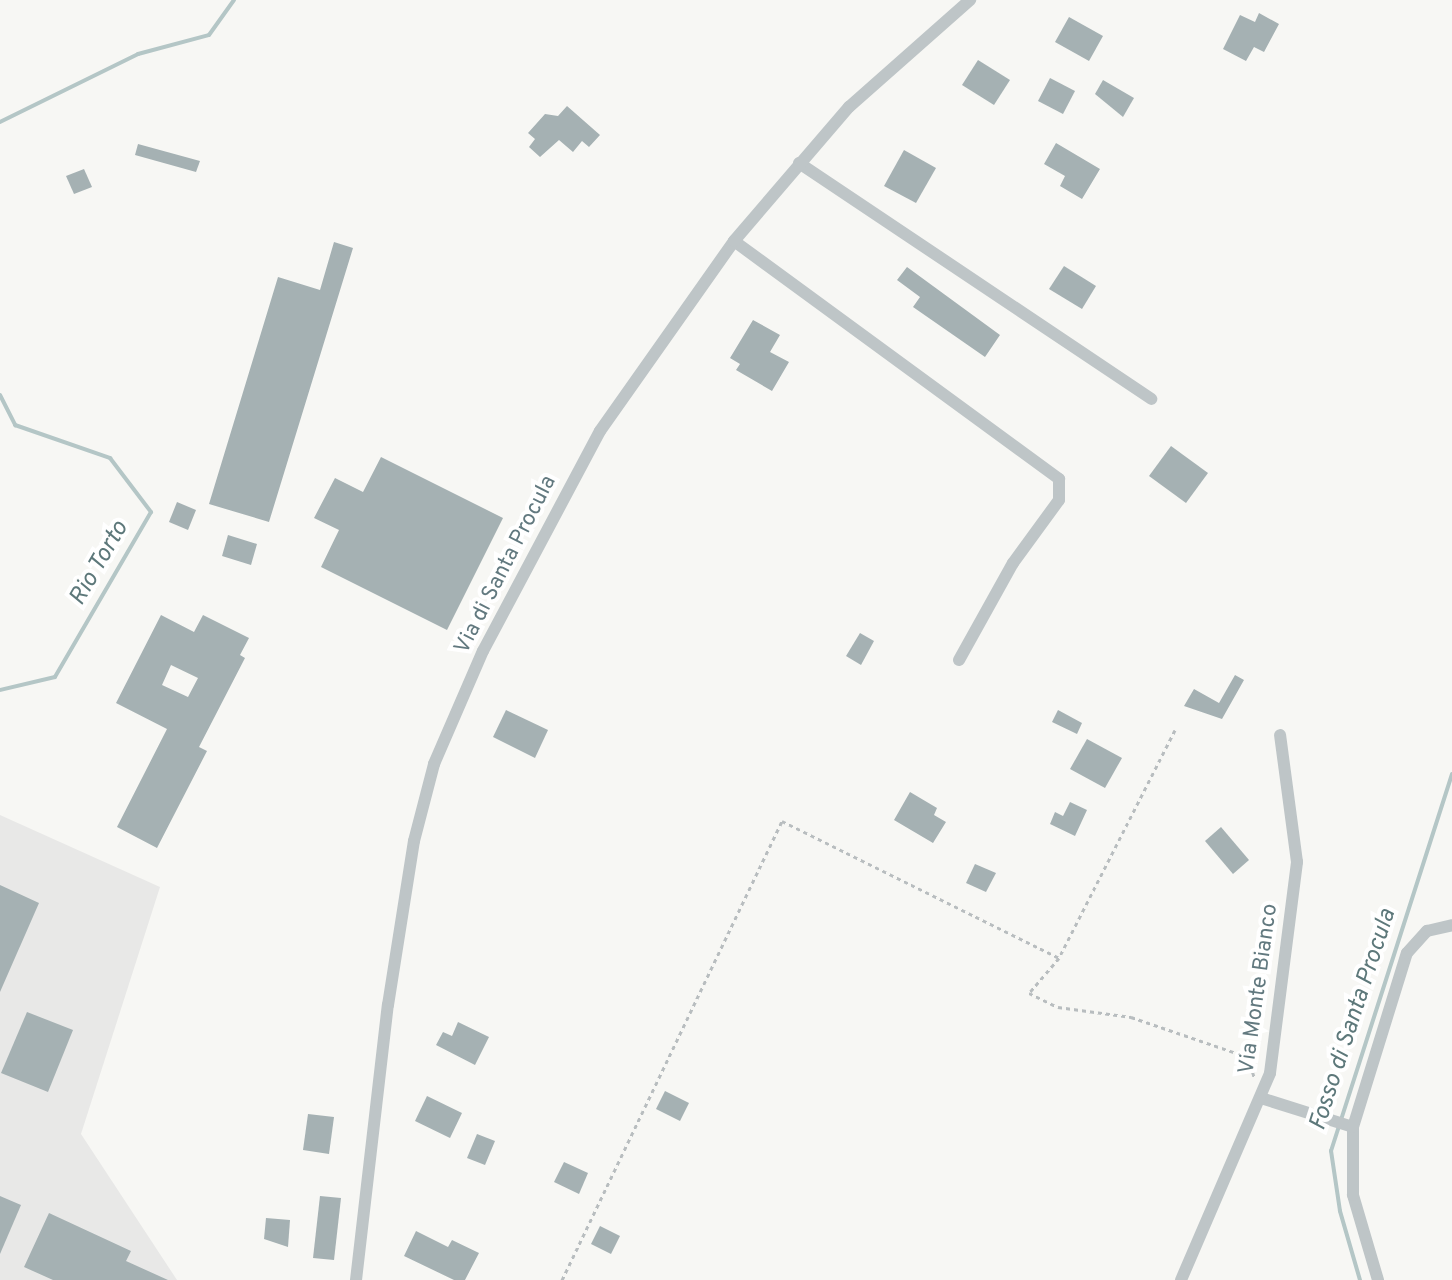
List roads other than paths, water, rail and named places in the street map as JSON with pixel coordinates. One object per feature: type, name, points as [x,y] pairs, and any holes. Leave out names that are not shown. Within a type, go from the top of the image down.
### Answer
[{"type":"street","name":"Via di Santa Procula","points":[[356,1280],[393,967],[431,773],[488,641],[577,470],[639,371],[734,241],[799,163],[875,82],[970,0]]},
{"type":"street","points":[[799,163],[1151,399]]},
{"type":"street","points":[[734,241],[1059,479],[1059,500],[1013,563],[959,660]]},
{"type":"street","name":"Via Monte Bianco","points":[[1181,1280],[1261,1098],[1271,1066],[1297,862],[1280,735]]},
{"type":"street","points":[[1378,1280],[1355,1206],[1353,1127],[1407,953],[1427,931],[1452,925]]},
{"type":"street","points":[[1261,1098],[1353,1127]]},
{"type":"waterway","name":"Rio Torto","points":[[0,122],[138,54],[209,35],[234,0]]},
{"type":"waterway","name":"Rio Torto","points":[[0,395],[15,425],[110,458],[151,512],[55,677],[0,690]]},
{"type":"waterway","name":"Fosso di Santa Procula","points":[[1360,1280],[1340,1211],[1331,1151],[1452,774]]}]
